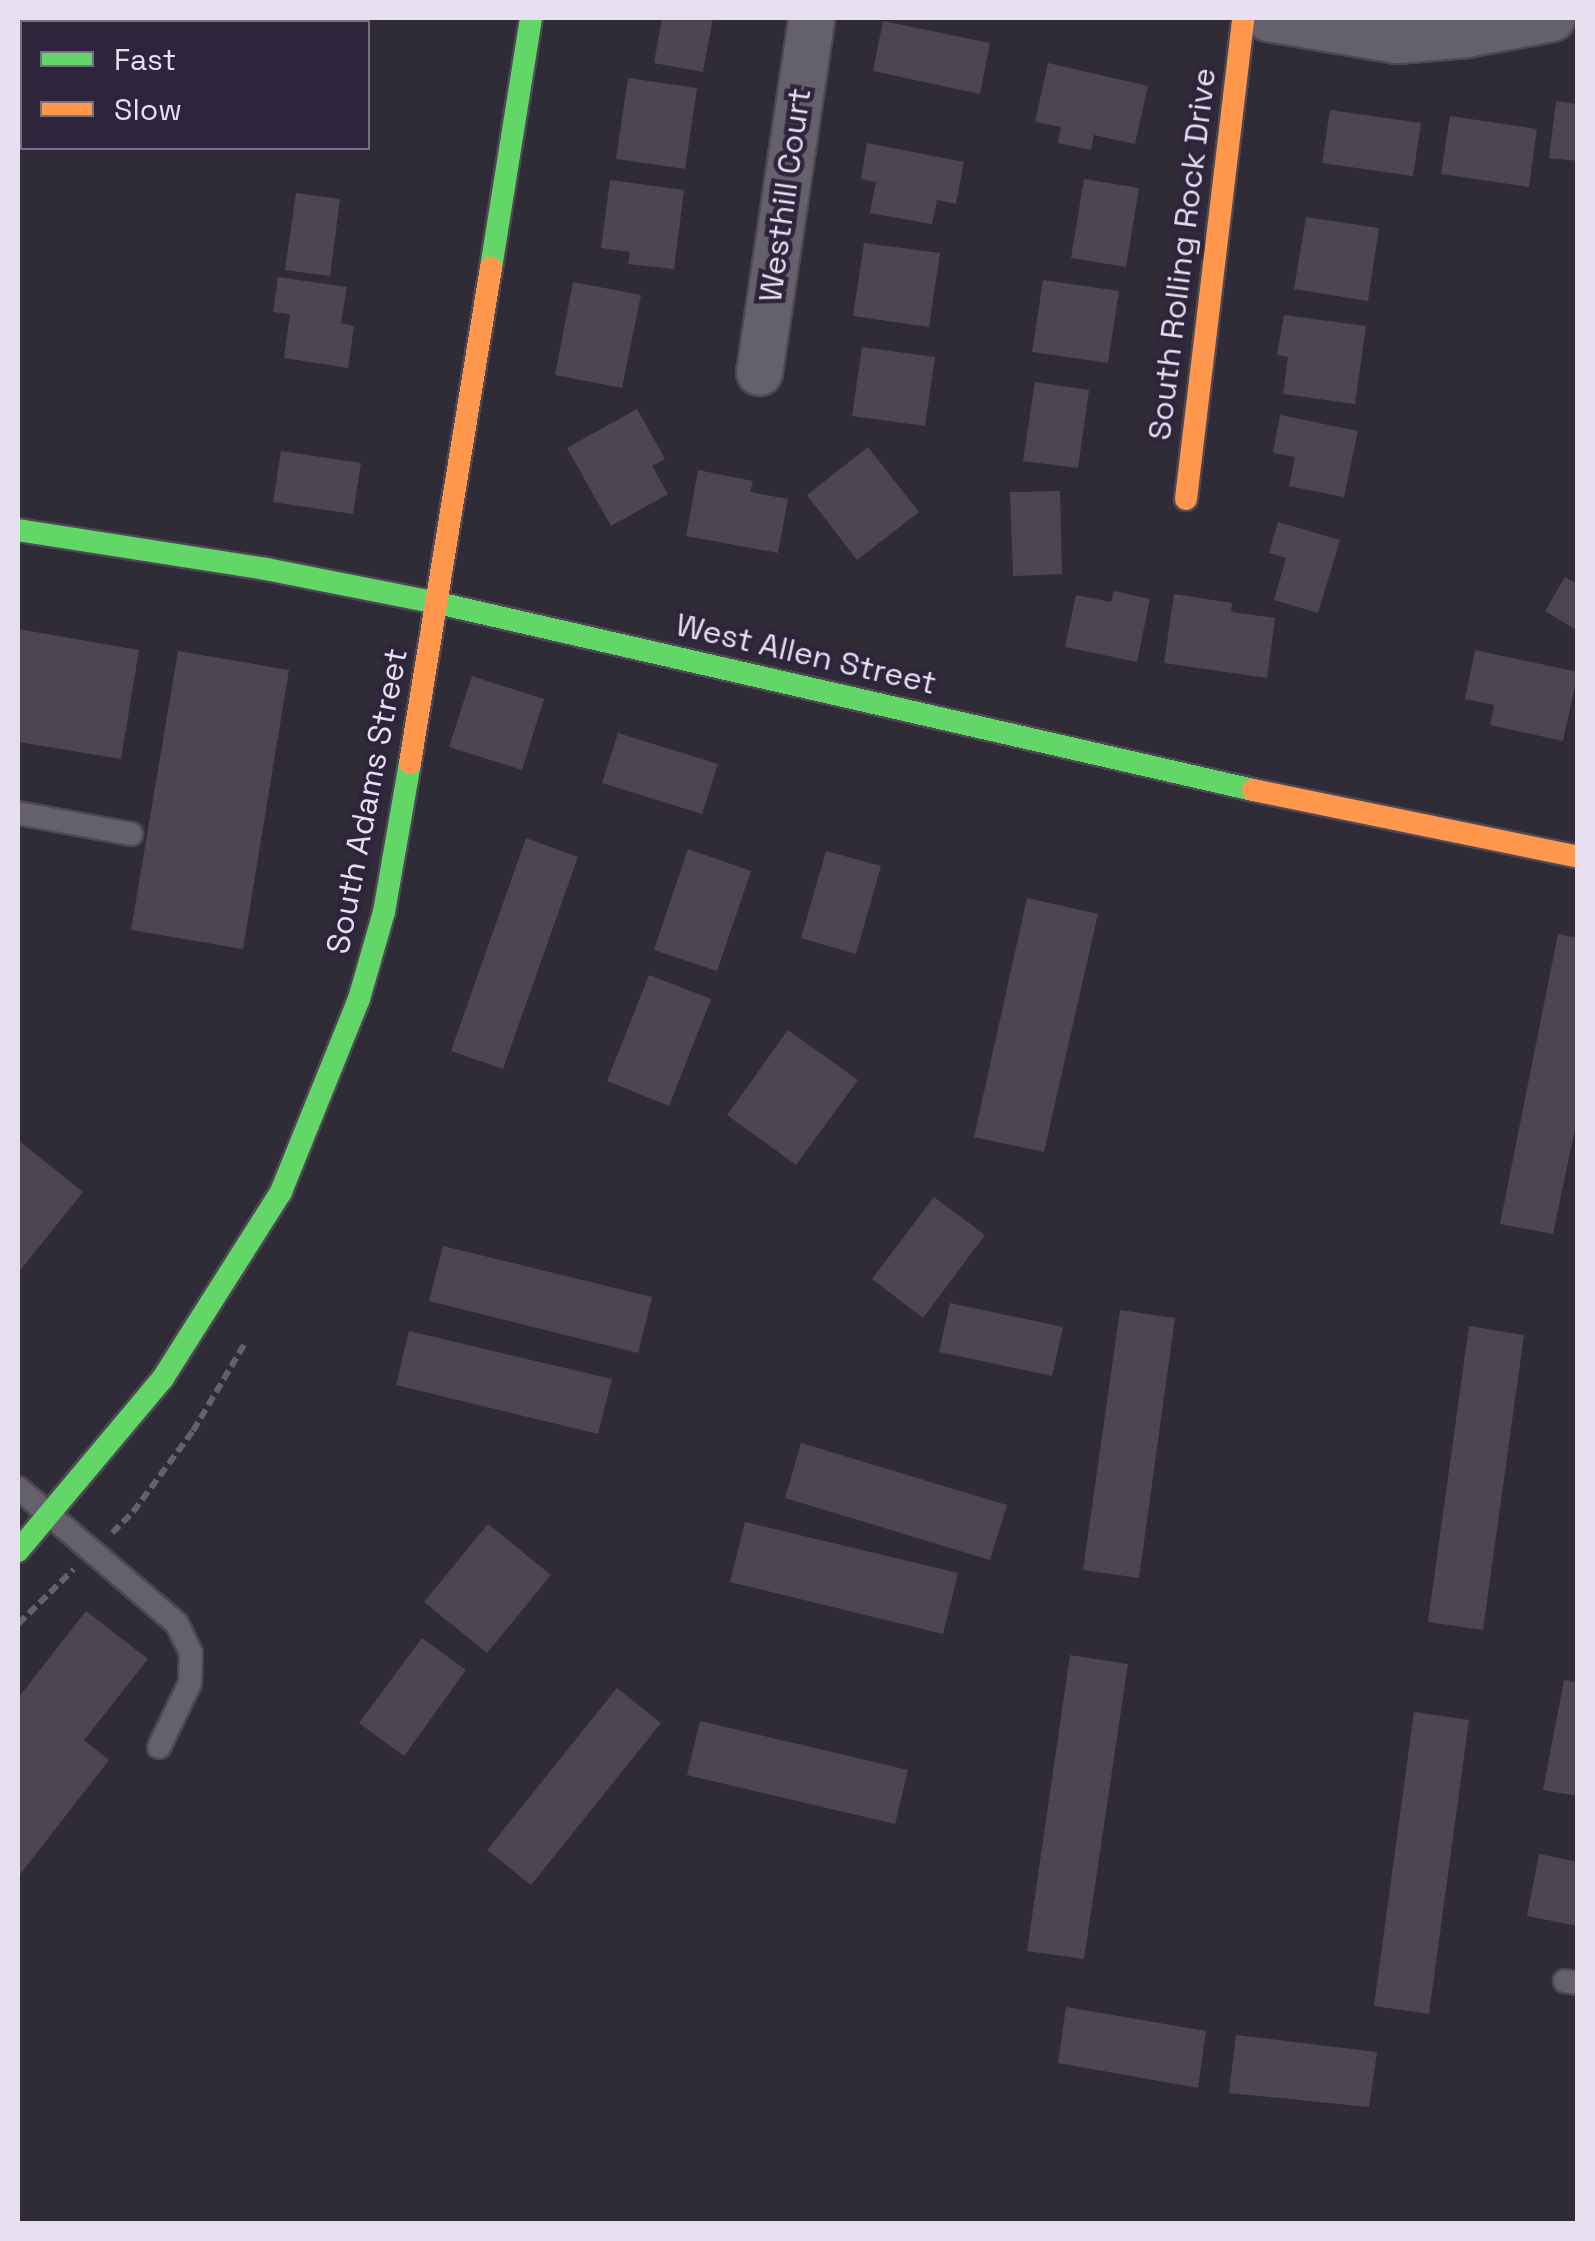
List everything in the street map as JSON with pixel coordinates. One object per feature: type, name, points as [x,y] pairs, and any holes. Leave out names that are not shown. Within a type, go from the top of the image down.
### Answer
[{"type":"street","name":"South Adams Street","points":[[18,1551],[173,1363],[282,1192],[359,998],[384,912],[438,603],[530,18]]},
{"type":"street","name":"Westhill Court","points":[[760,372],[810,18]]},
{"type":"street","name":"South Rolling Rock Drive","points":[[1186,499],[1243,18]]},
{"type":"street","points":[[1268,18],[1397,40],[1467,34],[1552,18]]},
{"type":"street","name":"West Allen Street","points":[[18,530],[438,603],[1368,816],[1578,856]]},
{"type":"lane","points":[[18,814],[131,834]]},
{"type":"lane","points":[[18,1488],[177,1624],[191,1653],[190,1683],[159,1747]]},
{"type":"building","points":[[662,18],[713,18],[703,72],[654,63]]},
{"type":"building","points":[[883,21],[990,43],[980,94],[873,71]]},
{"type":"building","points":[[1048,63],[1148,86],[1135,144],[1094,135],[1091,150],[1058,143],[1061,127],[1035,122]]},
{"type":"building","points":[[628,78],[697,88],[685,169],[616,159]]},
{"type":"building","points":[[1556,101],[1578,104],[1578,161],[1549,158]]},
{"type":"building","points":[[1330,110],[1421,123],[1413,176],[1322,163]]},
{"type":"building","points":[[1450,116],[1537,129],[1529,187],[1441,174]]},
{"type":"building","points":[[867,143],[964,162],[956,204],[937,200],[932,224],[870,213],[876,182],[861,179]]},
{"type":"building","points":[[1084,179],[1139,188],[1126,267],[1071,258]]},
{"type":"building","points":[[610,180],[684,190],[674,269],[628,264],[630,252],[601,248]]},
{"type":"building","points":[[296,193],[340,199],[330,276],[285,270]]},
{"type":"building","points":[[1306,217],[1379,228],[1368,301],[1294,289]]},
{"type":"building","points":[[864,243],[940,253],[929,327],[853,316]]},
{"type":"building","points":[[278,277],[347,287],[341,323],[354,326],[348,368],[284,358],[290,314],[273,312]]},
{"type":"building","points":[[1043,280],[1119,291],[1108,363],[1032,352]]},
{"type":"building","points":[[573,282],[641,295],[622,388],[555,375]]},
{"type":"building","points":[[1284,315],[1366,326],[1355,404],[1283,394],[1288,357],[1277,355]]},
{"type":"building","points":[[862,347],[935,357],[925,426],[852,416]]},
{"type":"building","points":[[1035,382],[1089,390],[1078,468],[1023,461]]},
{"type":"building","points":[[637,409],[665,459],[652,466],[668,494],[611,526],[567,448]]},
{"type":"building","points":[[1280,415],[1358,431],[1344,497],[1289,486],[1295,457],[1273,453]]},
{"type":"building","points":[[868,447],[919,512],[857,560],[807,495]]},
{"type":"building","points":[[281,451],[361,463],[353,514],[273,502]]},
{"type":"building","points":[[698,470],[753,481],[750,492],[788,499],[778,553],[686,536]]},
{"type":"building","points":[[1060,491],[1062,574],[1013,576],[1010,492]]},
{"type":"building","points":[[1278,522],[1340,540],[1318,613],[1274,600],[1286,558],[1269,553]]},
{"type":"building","points":[[1565,577],[1574,582],[1578,577],[1578,631],[1545,611]]},
{"type":"building","points":[[1114,591],[1150,599],[1137,662],[1065,647],[1076,595],[1111,602]]},
{"type":"building","points":[[1174,594],[1232,603],[1231,612],[1275,618],[1267,678],[1164,663]]},
{"type":"building","points":[[18,629],[139,650],[121,759],[18,742]]},
{"type":"building","points":[[1475,650],[1578,672],[1563,741],[1490,725],[1494,705],[1465,699]]},
{"type":"building","points":[[178,651],[289,670],[243,949],[131,930]]},
{"type":"building","points":[[472,676],[544,699],[522,770],[449,747]]},
{"type":"building","points":[[618,733],[718,764],[702,814],[602,783]]},
{"type":"building","points":[[526,838],[578,857],[503,1069],[451,1051]]},
{"type":"building","points":[[688,849],[751,871],[717,971],[654,950]]},
{"type":"building","points":[[826,851],[881,866],[856,954],[801,938]]},
{"type":"building","points":[[1027,898],[1098,914],[1044,1152],[974,1137]]},
{"type":"building","points":[[1558,934],[1578,938],[1578,1114],[1553,1234],[1500,1224]]},
{"type":"building","points":[[649,975],[711,999],[669,1106],[607,1081]]},
{"type":"building","points":[[788,1030],[858,1080],[796,1165],[727,1115]]},
{"type":"building","points":[[18,1140],[83,1192],[18,1273]]},
{"type":"building","points":[[934,1197],[985,1235],[923,1318],[872,1279]]},
{"type":"building","points":[[443,1246],[652,1297],[638,1353],[429,1301]]},
{"type":"building","points":[[950,1303],[1063,1327],[1052,1376],[939,1352]]},
{"type":"building","points":[[1120,1310],[1175,1318],[1139,1578],[1083,1570]]},
{"type":"building","points":[[1469,1326],[1524,1335],[1483,1630],[1428,1622]]},
{"type":"building","points":[[409,1331],[612,1379],[598,1434],[396,1385]]},
{"type":"building","points":[[801,1443],[1007,1505],[990,1560],[785,1498]]},
{"type":"building","points":[[745,1522],[958,1573],[943,1634],[730,1582]]},
{"type":"building","points":[[488,1524],[551,1575],[487,1653],[424,1602]]},
{"type":"building","points":[[86,1611],[148,1659],[84,1740],[109,1760],[18,1877],[18,1698]]},
{"type":"building","points":[[422,1638],[466,1670],[404,1756],[359,1723]]},
{"type":"building","points":[[1070,1655],[1128,1664],[1084,1959],[1027,1951]]},
{"type":"building","points":[[1564,1680],[1578,1683],[1578,1796],[1543,1790]]},
{"type":"building","points":[[617,1688],[661,1723],[531,1885],[487,1850]]},
{"type":"building","points":[[1414,1712],[1469,1720],[1429,2014],[1374,2006]]},
{"type":"building","points":[[700,1721],[908,1770],[895,1824],[687,1775]]},
{"type":"building","points":[[1539,1854],[1578,1862],[1578,1926],[1527,1916]]},
{"type":"building","points":[[1066,2007],[1206,2031],[1198,2088],[1058,2063]]},
{"type":"building","points":[[1236,2035],[1377,2052],[1369,2107],[1229,2093]]},
{"type":"traffic: fast","points":[[491,268],[531,18]]},
{"type":"traffic: fast","points":[[18,530],[266,569],[438,603],[1253,790]]},
{"type":"traffic: fast","points":[[18,1551],[163,1378],[281,1192],[359,999],[384,912],[410,763]]},
{"type":"traffic: slow","points":[[1186,499],[1243,18]]},
{"type":"traffic: slow","points":[[410,763],[491,268]]},
{"type":"traffic: slow","points":[[1253,790],[1578,857]]}]
